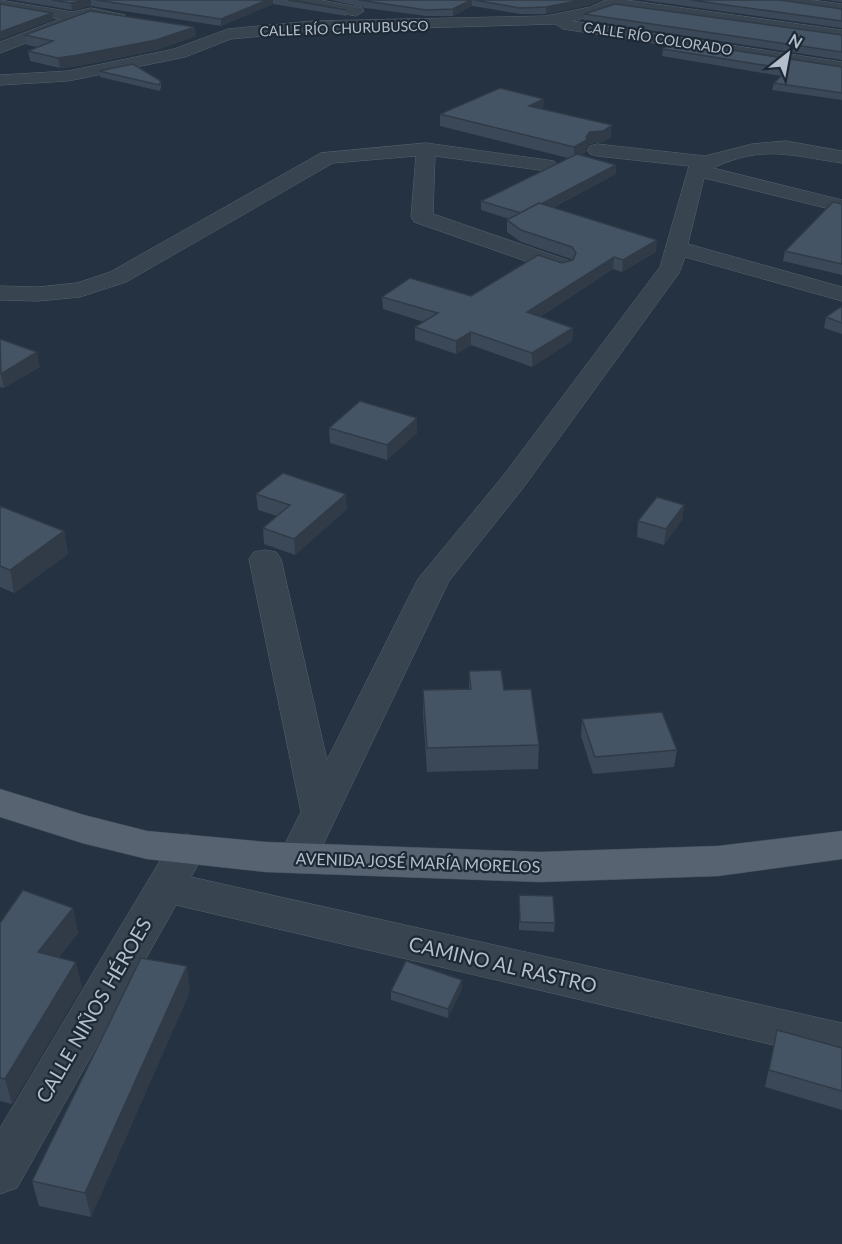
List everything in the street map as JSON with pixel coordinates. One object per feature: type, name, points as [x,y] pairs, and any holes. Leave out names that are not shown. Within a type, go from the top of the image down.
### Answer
[{"type":"main road","name":"AVENIDA JOSÉ MARÍA MORELOS","points":[[0,803],[82,829],[147,845],[266,857],[539,867],[718,861],[842,845]]},
{"type":"street","points":[[296,0],[434,25]]},
{"type":"street","points":[[352,10],[373,0]]},
{"type":"street","points":[[780,0],[842,9]]},
{"type":"street","points":[[616,1],[842,36]]},
{"type":"street","name":"CALLE RÍO CHURUBUSCO","points":[[0,80],[68,76],[179,53],[228,34],[312,26],[546,21],[596,11],[616,1]]},
{"type":"street","points":[[0,3],[72,17],[91,13],[137,20]]},
{"type":"street","points":[[0,48],[118,3]]},
{"type":"street","points":[[555,5],[596,11]]},
{"type":"street","name":"CALLE RÍO COLORADO","points":[[546,21],[813,62],[839,74]]},
{"type":"street","points":[[194,29],[228,34]]},
{"type":"street","points":[[813,62],[842,36]]},
{"type":"street","points":[[700,166],[734,154],[786,147],[842,157]]},
{"type":"street","points":[[426,149],[422,217],[562,266]]},
{"type":"street","points":[[0,293],[38,294],[80,290],[118,277],[328,157],[426,149],[478,154],[547,165]]},
{"type":"street","points":[[597,150],[700,166],[842,206]]},
{"type":"street","points":[[298,858],[434,579],[513,482],[671,268],[700,166]]},
{"type":"street","points":[[676,247],[842,294]]},
{"type":"street","points":[[265,559],[320,811]]},
{"type":"street","name":"CALLE NIÑOS HÉROES","points":[[0,1172],[187,849]]},
{"type":"street","name":"CAMINO AL RASTRO","points":[[165,887],[842,1042]]},
{"type":"building","points":[[52,0],[86,0],[71,3]]},
{"type":"building","points":[[96,0],[267,0],[221,19]]},
{"type":"building","points":[[288,0],[294,0],[346,10]]},
{"type":"building","points":[[359,0],[471,0],[453,9],[426,10]]},
{"type":"building","points":[[474,0],[581,0],[546,7],[520,8]]},
{"type":"building","points":[[691,0],[780,0],[842,9],[842,21]]},
{"type":"building","points":[[0,4],[52,13],[0,32]]},
{"type":"building","points":[[615,4],[842,35],[842,52],[584,14]]},
{"type":"building","points":[[90,11],[195,27],[156,40],[58,58],[28,51],[53,41],[25,35]]},
{"type":"building","points":[[674,41],[842,67],[842,93],[774,83],[788,69],[663,49]]},
{"type":"building","points":[[133,64],[161,81],[159,85],[99,71]]},
{"type":"building","points":[[500,88],[544,99],[529,106],[612,125],[603,131],[590,132],[586,137],[587,140],[574,147],[440,114]]},
{"type":"building","points":[[577,154],[616,165],[521,213],[481,201]]},
{"type":"building","points":[[833,202],[842,204],[842,264],[785,251]]},
{"type":"building","points":[[539,203],[657,240],[623,260],[614,257],[527,312],[573,328],[532,353],[471,332],[456,341],[415,327],[438,313],[382,297],[410,278],[471,296],[538,255],[562,263],[573,260],[576,253],[572,247],[521,230],[507,220]]},
{"type":"building","points":[[842,306],[842,323],[826,317]]},
{"type":"building","points":[[0,339],[37,352],[1,374]]},
{"type":"building","points":[[360,401],[417,418],[387,445],[329,428]]},
{"type":"building","points":[[283,473],[346,494],[294,539],[263,528],[290,505],[256,494]]},
{"type":"building","points":[[657,497],[684,505],[666,529],[638,521]]},
{"type":"building","points":[[0,506],[64,531],[10,570],[0,566]]},
{"type":"building","points":[[501,670],[504,690],[531,689],[539,745],[427,748],[423,690],[471,689],[469,671]]},
{"type":"building","points":[[662,712],[677,750],[595,757],[582,719]]},
{"type":"building","points":[[23,890],[73,908],[38,952],[76,962],[5,1079],[0,1078],[0,923]]},
{"type":"building","points":[[519,895],[553,896],[555,923],[520,922]]},
{"type":"building","points":[[141,958],[187,966],[85,1193],[32,1181]]},
{"type":"building","points":[[406,961],[462,980],[448,1009],[391,991]]},
{"type":"building","points":[[777,1030],[842,1048],[842,1091],[769,1070]]}]
